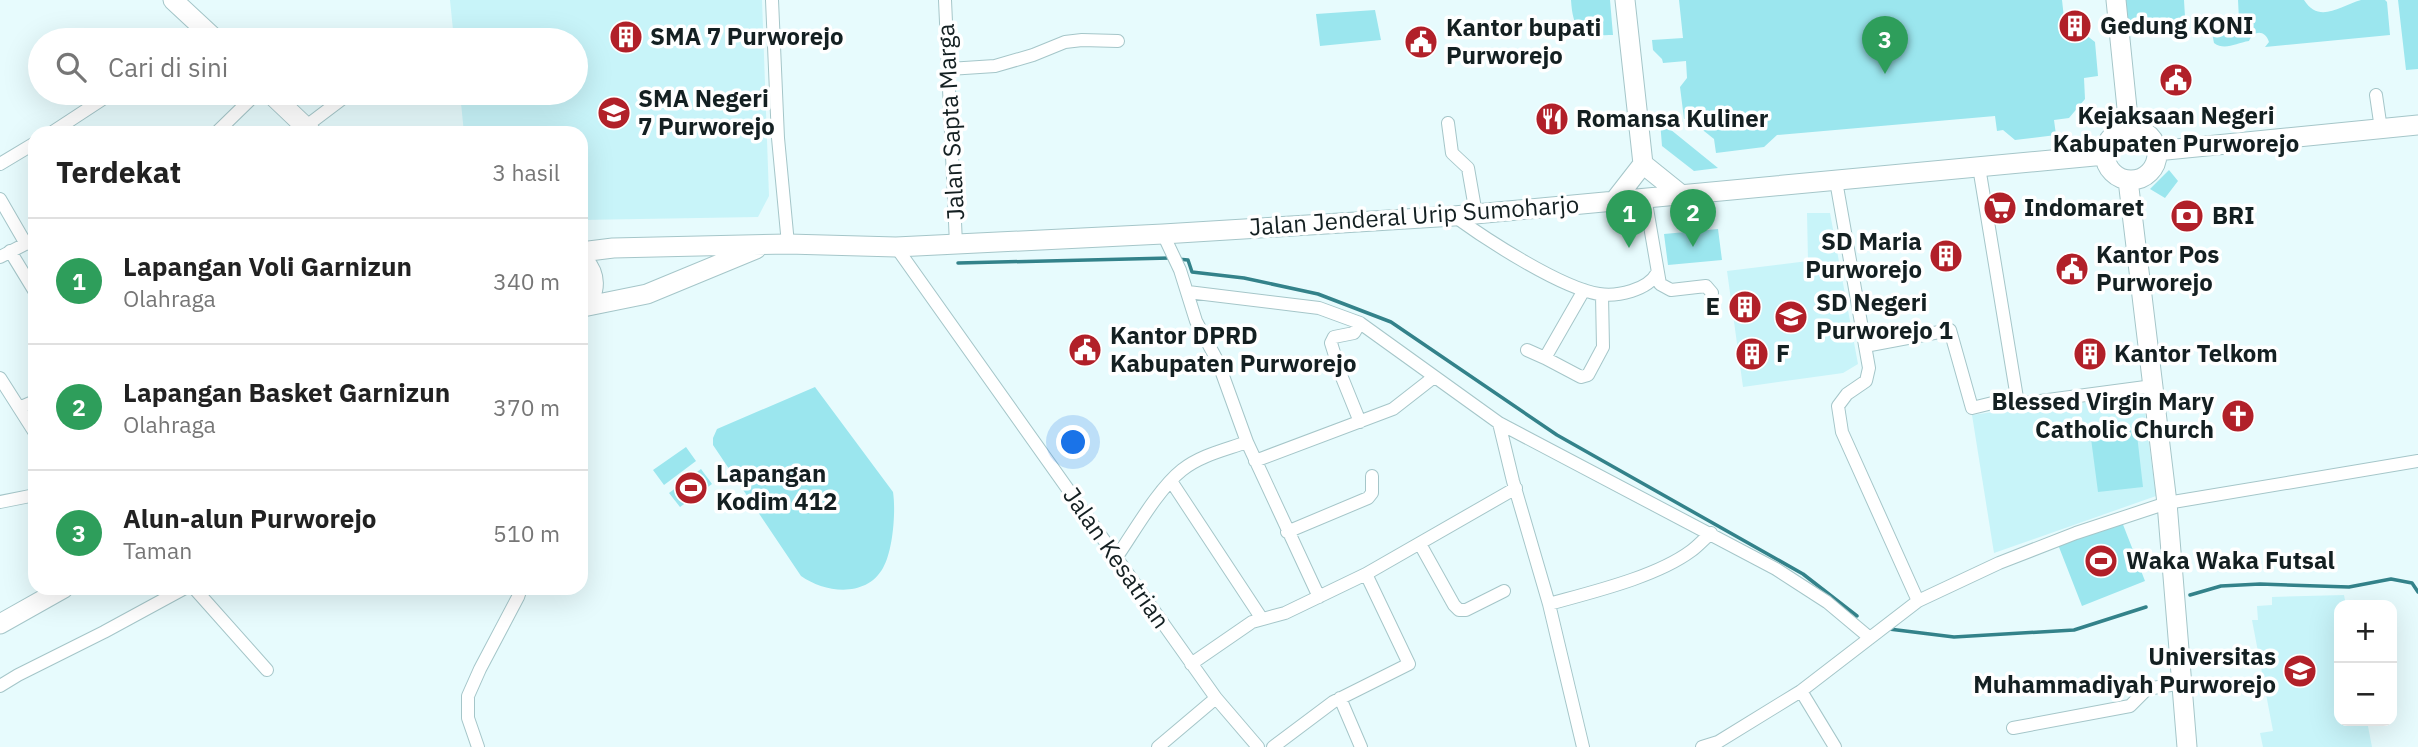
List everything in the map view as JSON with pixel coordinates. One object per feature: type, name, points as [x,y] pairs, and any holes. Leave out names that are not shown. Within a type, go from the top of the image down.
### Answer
[{"type":"main road","points":[[173,0],[203,28]]},
{"type":"main road","points":[[1615,200],[1643,164],[1625,0]]},
{"type":"main road","points":[[2116,0],[2129,128]]},
{"type":"main road","points":[[283,105],[305,126]]},
{"type":"main road","points":[[2156,151],[2418,125]]},
{"type":"main road","points":[[2129,128],[2137,129],[2150,137],[2156,151],[2154,164],[2146,175],[2127,180],[2114,174],[2105,155],[2114,134],[2129,128]]},
{"type":"main road","name":"Jalan Jenderal Urip Sumoharjo","points":[[588,251],[613,247],[788,244],[895,247],[1166,240],[2105,155]]},
{"type":"main road","points":[[1643,164],[1679,193]]},
{"type":"main road","points":[[2127,180],[2167,503],[2187,747]]},
{"type":"main road","points":[[588,306],[647,294],[763,245]]},
{"type":"main road","points":[[588,265],[594,277],[594,288],[588,300]]},
{"type":"main road","points":[[0,624],[52,595]]},
{"type":"street","points":[[772,0],[778,138],[788,244]]},
{"type":"street","name":"Jalan Sapta Marga","points":[[945,0],[956,244]]},
{"type":"street","points":[[949,69],[995,66],[1065,42],[1118,41]]},
{"type":"street","points":[[2376,95],[2381,129]]},
{"type":"street","points":[[62,126],[94,105]]},
{"type":"street","points":[[223,126],[245,105]]},
{"type":"street","points":[[313,126],[337,105]]},
{"type":"street","points":[[1448,123],[1452,153],[1468,168],[1476,214]]},
{"type":"street","points":[[0,164],[28,147]]},
{"type":"street","points":[[1979,167],[2018,404],[2153,386]]},
{"type":"street","points":[[1836,181],[1868,376],[1866,381],[1842,398],[1838,406],[1842,432],[1918,601]]},
{"type":"street","points":[[1645,197],[1660,284],[1671,290],[1706,286],[1712,293]]},
{"type":"street","points":[[0,199],[28,238]]},
{"type":"street","points":[[1454,216],[1515,255],[1584,290],[1602,295],[1644,288],[1657,273]]},
{"type":"street","points":[[1166,240],[1180,270],[1196,321],[1218,362],[1255,461],[1319,597]]},
{"type":"street","points":[[28,243],[5,254],[28,283]]},
{"type":"street","name":"Jalan Kesatrian","points":[[895,247],[1191,664],[1258,747]]},
{"type":"street","points":[[1545,358],[1584,290]]},
{"type":"street","points":[[1188,292],[1320,308],[1360,323],[1499,423],[1711,533],[1797,582],[1827,602],[1870,638]]},
{"type":"street","points":[[1527,350],[1581,376],[1588,375],[1603,348],[1602,295]]},
{"type":"street","points":[[1360,323],[1354,333],[1335,337],[1331,343],[1360,422]]},
{"type":"street","points":[[1865,346],[1950,330],[1972,408],[2017,397]]},
{"type":"street","points":[[1255,461],[1393,409],[1434,377]]},
{"type":"street","points":[[0,378],[28,422]]},
{"type":"street","points":[[19,408],[28,404]]},
{"type":"street","points":[[1499,423],[1549,604],[1583,747]]},
{"type":"street","points":[[1116,558],[1171,481],[1182,470],[1198,460],[1247,442]]},
{"type":"street","points":[[1702,747],[1718,742],[1801,691],[1918,601],[1999,563],[2167,503],[2418,461]]},
{"type":"street","points":[[1287,532],[1368,498],[1372,493],[1372,476]]},
{"type":"street","points":[[1171,481],[1262,619]]},
{"type":"street","points":[[1191,664],[1245,626],[1285,613],[1366,574],[1516,488]]},
{"type":"street","points":[[0,502],[28,496]]},
{"type":"street","points":[[1549,604],[1654,570],[1690,552],[1711,533]]},
{"type":"street","points":[[1419,544],[1459,610],[1466,610],[1504,591]]},
{"type":"street","points":[[1273,747],[1340,698],[1409,663],[1366,574]]},
{"type":"street","points":[[0,686],[172,595]]},
{"type":"street","points":[[200,595],[267,670]]},
{"type":"street","points":[[478,747],[468,718],[468,696],[476,675],[519,595]]},
{"type":"street","points":[[2013,728],[2130,706],[2147,689],[2182,683]]},
{"type":"street","points":[[1801,691],[1835,747]]},
{"type":"street","points":[[1158,747],[1216,698]]},
{"type":"street","points":[[1340,698],[1361,747]]},
{"type":"shaded area","name":"SMA Negeri 7 Purworejo","points":[[450,0],[762,0],[769,196],[758,217],[588,220],[588,126],[463,126],[461,105],[588,105],[588,28],[453,28]]},
{"type":"shaded area","points":[[1571,0],[1610,0],[1613,35],[1594,35],[1581,30],[1574,20]]},
{"type":"shaded area","points":[[1679,0],[2062,0],[2066,36],[2086,35],[2095,42],[2098,76],[2084,78],[2085,99],[2069,118],[2054,120],[2056,135],[2015,140],[2003,130],[1997,131],[1995,116],[1777,135],[1764,147],[1716,153],[1714,139],[1689,119],[1684,119],[1680,87],[1687,78],[1686,61],[1663,63],[1653,50],[1652,40],[1683,38]]},
{"type":"shaded area","points":[[2126,0],[2184,0],[2185,17],[2182,20],[2155,22],[2151,27],[2133,29],[2128,26]]},
{"type":"shaded area","points":[[2238,0],[2304,0],[2316,11],[2323,12],[2361,0],[2385,0],[2390,35],[2265,47],[2269,42],[2265,35],[2259,33],[2249,41],[2226,46],[2214,43],[2210,23],[2239,20]]},
{"type":"shaded area","points":[[2398,0],[2418,0],[2418,69],[2406,70]]},
{"type":"shaded area","points":[[1375,10],[1381,40],[1320,46],[1316,14]]},
{"type":"shaded area","points":[[1660,121],[1718,168],[1694,171],[1662,146]]},
{"type":"shaded area","points":[[2169,170],[2178,181],[2165,198],[2150,189]]},
{"type":"shaded area","name":"SD Negeri Purworejo 1","points":[[1807,213],[1830,213],[1858,364],[1843,373],[1743,387],[1727,271],[1808,261]]},
{"type":"shaded area","points":[[1718,229],[1722,260],[1668,265],[1664,234]]},
{"type":"shaded area","name":"Lapangan Kodim 412","points":[[815,387],[893,492],[893,531],[883,568],[876,578],[866,584],[845,590],[822,586],[801,576],[713,445],[717,429]]},
{"type":"shaded area","points":[[2142,391],[2156,496],[1994,553],[1972,415]]},
{"type":"shaded area","points":[[2136,426],[2143,487],[2098,492],[2090,431]]},
{"type":"shaded area","name":"Lapangan Kodim 412","points":[[686,447],[696,461],[664,485],[653,470]]},
{"type":"shaded area","name":"Lapangan Kodim 412","points":[[701,469],[712,484],[680,507],[669,493]]},
{"type":"shaded area","name":"Waka Waka Futsal","points":[[2122,522],[2145,581],[2082,606],[2057,542]]},
{"type":"shaded area","name":"Universitas Muhammadiyah Purworejo","points":[[2344,595],[2345,600],[2334,600],[2334,726],[2368,726],[2372,747],[2263,747],[2260,733],[2273,731],[2252,620],[2258,620],[2257,606],[2272,605],[2272,597]]},
{"type":"waterway","points":[[958,263],[1170,258]]},
{"type":"waterway","points":[[1177,259],[1188,260],[1192,272],[1244,278],[1318,294],[1391,322],[1557,435],[1803,574],[1857,616]]},
{"type":"waterway","points":[[2190,595],[2221,586],[2260,584],[2349,587],[2391,579],[2412,583],[2418,592]]},
{"type":"waterway","points":[[1889,629],[1954,637],[2074,630],[2146,607]]},
{"type":"place","name":"Gedung KONI","points":[[2075,26]]},
{"type":"place","name":"SMA 7 Purworejo","points":[[626,37]]},
{"type":"place","name":"Kantor bupati Purworejo","points":[[1421,42]]},
{"type":"place","name":"Alun-alun Purworejo","points":[[1885,74]]},
{"type":"place","name":"Kejaksaan Negeri Kabupaten Purworejo","points":[[2176,80]]},
{"type":"place","name":"SMA Negeri 7 Purworejo","points":[[614,113]]},
{"type":"place","name":"Romansa Kuliner","points":[[1552,119]]},
{"type":"place","name":"Indomaret","points":[[2000,208]]},
{"type":"place","name":"BRI","points":[[2187,216]]},
{"type":"place","name":"Lapangan Basket Garnizun","points":[[1693,247]]},
{"type":"place","name":"Lapangan Voli Garnizun","points":[[1629,248]]},
{"type":"place","name":"SD Maria Purworejo","points":[[1946,256]]},
{"type":"place","name":"Kantor Pos Purworejo","points":[[2072,269]]},
{"type":"place","name":"E","points":[[1745,307]]},
{"type":"place","name":"SD Negeri Purworejo 1","points":[[1791,317]]},
{"type":"place","name":"Kantor DPRD Kabupaten Purworejo","points":[[1085,350]]},
{"type":"place","name":"F","points":[[1752,354]]},
{"type":"place","name":"Kantor Telkom","points":[[2090,354]]},
{"type":"place","name":"Blessed Virgin Mary Catholic Church","points":[[2238,416]]},
{"type":"place","name":"Lapangan Kodim 412","points":[[691,488]]},
{"type":"place","name":"Waka Waka Futsal","points":[[2101,561]]},
{"type":"place","name":"Universitas Muhammadiyah Purworejo","points":[[2300,671]]}]
